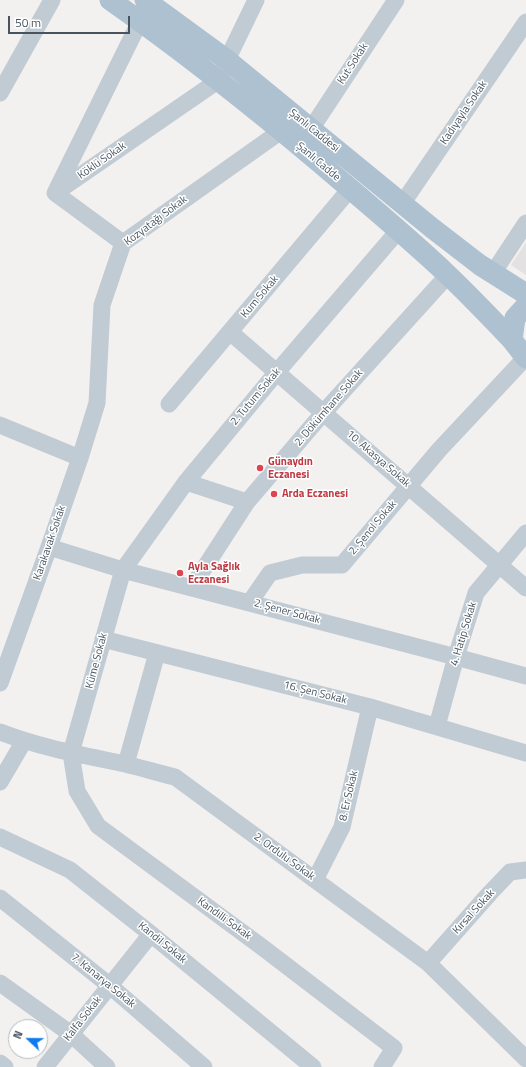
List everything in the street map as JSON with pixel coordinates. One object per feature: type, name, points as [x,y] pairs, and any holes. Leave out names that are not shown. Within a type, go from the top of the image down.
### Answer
[{"type":"main road","name":"Şanlı Cadde","points":[[110,0],[219,80],[350,189],[448,275],[512,340],[526,357]]},
{"type":"main road","name":"Şanlı Caddesi","points":[[146,0],[226,60],[402,204],[486,269]]},
{"type":"main road","points":[[486,269],[526,294]]},
{"type":"main road","points":[[512,340],[515,318],[524,308],[526,308]]},
{"type":"street","points":[[0,93],[52,0]]},
{"type":"street","points":[[219,80],[226,60],[256,0]]},
{"type":"street","name":"Kut Sokak","points":[[311,129],[396,0]]},
{"type":"street","points":[[123,243],[55,193],[140,21]]},
{"type":"street","name":"Kadıyayla Sokak","points":[[402,204],[526,22]]},
{"type":"street","name":"Köklü Sokak","points":[[55,193],[219,80]]},
{"type":"street","name":"Kozyatağı Sokak","points":[[97,403],[102,305],[123,243],[281,131]]},
{"type":"street","name":"Kum Sokak","points":[[169,404],[350,189]]},
{"type":"street","points":[[486,269],[526,223]]},
{"type":"street","name":"2. Tutum Sokak","points":[[122,570],[186,482],[277,372],[398,231]]},
{"type":"street","name":"2. Dökümhane Sokak","points":[[192,587],[247,502],[324,412],[448,275]]},
{"type":"street","name":"10. Akasya Sokak","points":[[230,332],[526,588]]},
{"type":"street","name":"2. Şenol Sokak","points":[[250,602],[270,573],[302,565],[342,565],[439,450],[526,357]]},
{"type":"street","name":"Karakavak Sokak","points":[[0,683],[80,458],[97,403]]},
{"type":"street","points":[[0,425],[80,458]]},
{"type":"street","points":[[186,482],[247,502]]},
{"type":"street","name":"4. Hatip Sokak","points":[[436,726],[476,593],[526,532]]},
{"type":"street","name":"2. Şener Sokak","points":[[49,547],[122,570],[250,602],[526,676]]},
{"type":"street","name":"Küme Sokak","points":[[71,753],[122,570]]},
{"type":"street","name":"16. Şen Sokak","points":[[103,639],[370,707],[526,753]]},
{"type":"street","points":[[126,764],[157,653]]},
{"type":"street","name":"8. Er Sokak","points":[[315,880],[342,827],[370,707]]},
{"type":"street","name":"2. Ordulu Sokak","points":[[0,732],[24,741],[71,753],[126,764],[175,777],[428,963],[526,1059]]},
{"type":"street","points":[[0,782],[24,741]]},
{"type":"street","name":"Kandilli Sokak","points":[[71,753],[77,791],[98,826],[262,947],[394,1048],[382,1067]]},
{"type":"street","name":"Kandil Sokak","points":[[0,837],[70,870],[151,934],[313,1067]]},
{"type":"street","name":"Kırsal Sokak","points":[[428,963],[510,872],[526,870]]},
{"type":"street","name":"7. Kanarya Sokak","points":[[0,898],[110,985],[204,1067]]},
{"type":"street","name":"Kalfa Sokak","points":[[45,1067],[151,934]]},
{"type":"street","points":[[0,983],[71,1034],[107,1067]]},
{"type":"street","points":[[0,1063],[5,1067]]},
{"type":"shaded area","points":[[526,242],[526,275],[511,265]]},
{"type":"place","name":"Günaydın Eczanesi","points":[[260,468]]},
{"type":"place","name":"Arda Eczanesi","points":[[274,494]]},
{"type":"place","name":"Ayla Sağlık Eczanesi","points":[[180,573]]}]
